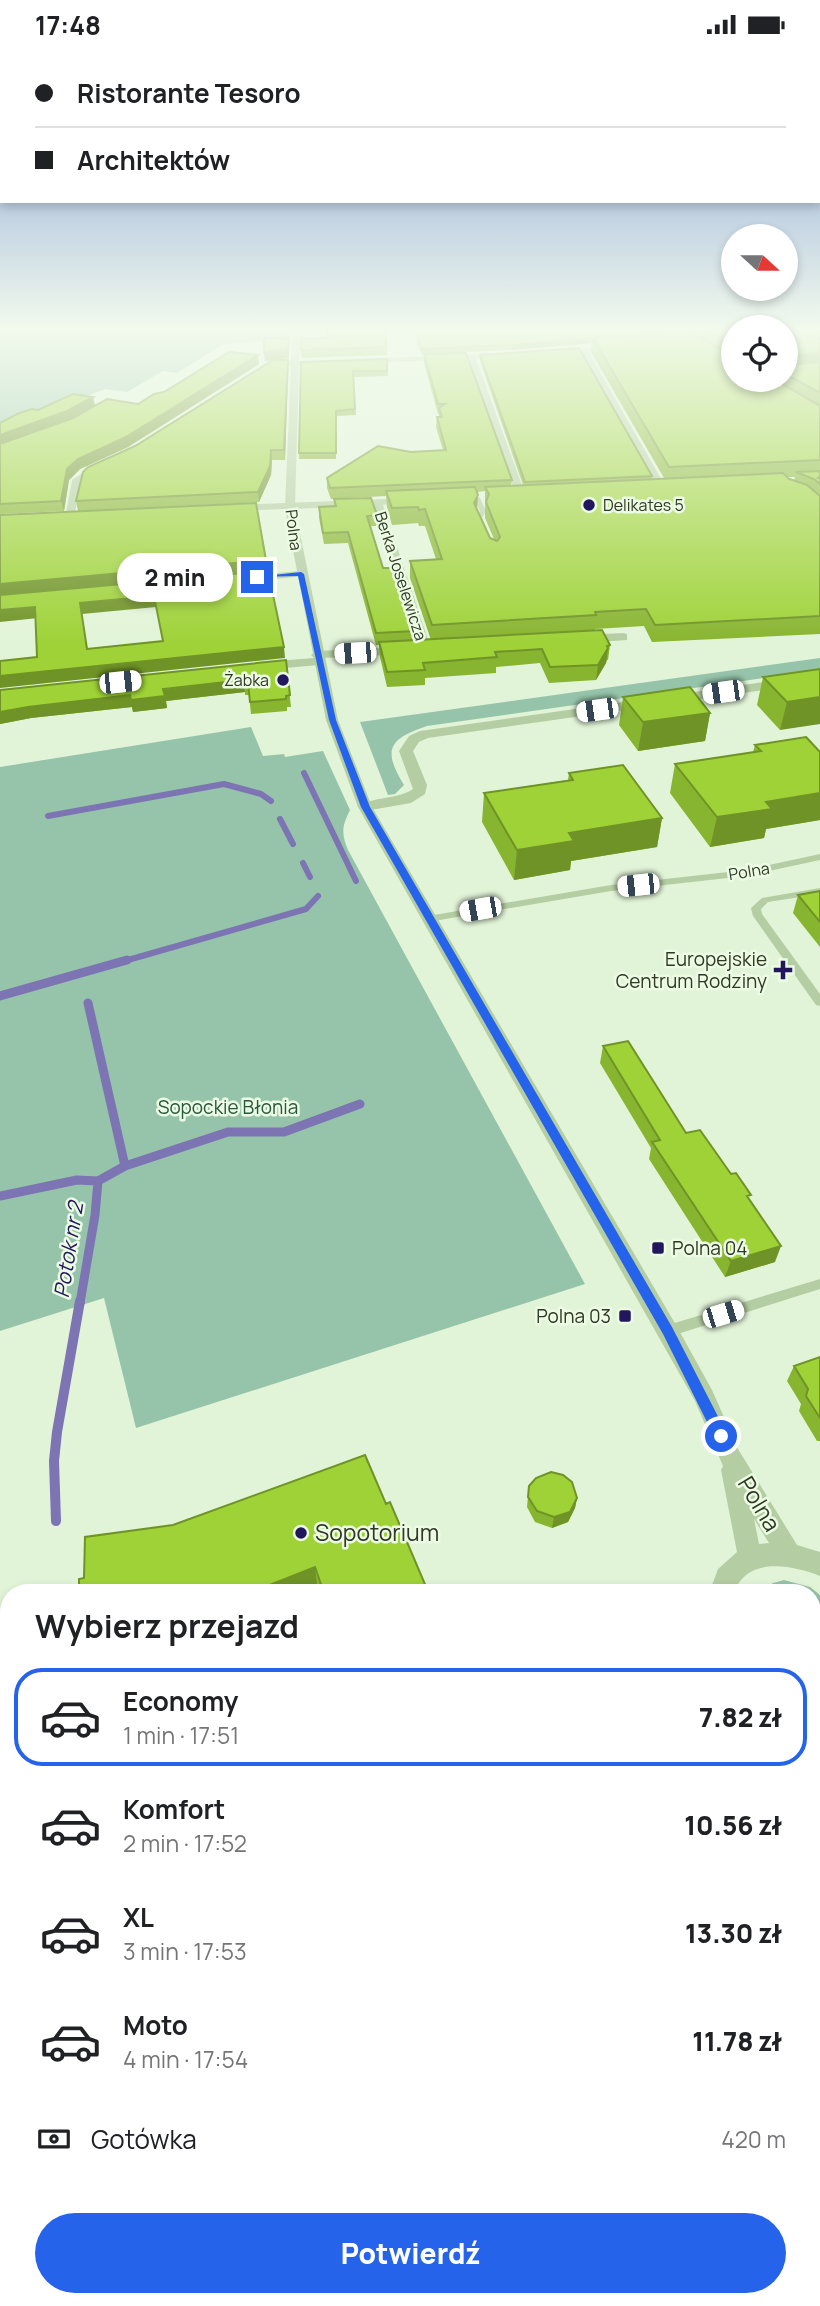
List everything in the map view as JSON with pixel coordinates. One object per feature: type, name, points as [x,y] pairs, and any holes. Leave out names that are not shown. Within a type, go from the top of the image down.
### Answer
[{"type":"street","name":"Polna","points":[[294,434],[290,519],[318,658],[339,739],[365,807],[668,1331],[704,1397],[730,1456],[788,1553]]},
{"type":"street","points":[[499,434],[521,496]]},
{"type":"street","points":[[634,434],[667,489],[642,490]]},
{"type":"street","points":[[69,516],[77,480],[92,469],[117,458]]},
{"type":"street","points":[[464,499],[482,498]]},
{"type":"street","points":[[217,509],[425,500]]},
{"type":"street","name":"Berka Joselewicza","points":[[248,668],[318,658],[432,649],[377,502]]},
{"type":"street","points":[[55,517],[83,516]]},
{"type":"street","points":[[229,580],[301,574]]},
{"type":"street","points":[[570,640],[623,637]]},
{"type":"street","points":[[365,807],[406,800],[420,791],[406,751],[414,739],[425,734],[820,678]]},
{"type":"street","name":"Polna","points":[[730,1456],[750,1558]]},
{"type":"street","points":[[726,1584],[733,1570],[750,1558],[768,1553],[788,1553],[820,1564]]},
{"type":"lane","points":[[482,498],[483,511],[479,518],[489,542]]},
{"type":"lane","name":"Polna","points":[[428,919],[611,888],[746,873],[820,857]]},
{"type":"lane","points":[[820,891],[765,900],[757,908],[757,914],[820,1002]]},
{"type":"lane","points":[[668,1331],[820,1284]]},
{"type":"green space","points":[[820,658],[820,670],[427,726],[404,736],[393,747],[393,762],[404,785],[395,794],[388,795],[360,722]]},
{"type":"green space","name":"Sopockie Błonia","points":[[251,727],[263,756],[284,754],[285,757],[323,751],[350,810],[343,830],[348,850],[585,1284],[136,1428],[104,1298],[0,1331],[0,767]]},
{"type":"green space","points":[[784,1580],[799,1584],[772,1584]]},
{"type":"building","points":[[27,434],[130,434],[78,459],[67,469],[61,501],[0,504],[0,444]]},
{"type":"building","points":[[154,434],[285,434],[284,450],[271,450],[270,466],[258,492],[76,501],[83,472],[88,467],[135,446]]},
{"type":"building","points":[[299,434],[336,434],[336,453],[299,453]]},
{"type":"building","points":[[442,434],[495,434],[512,480],[330,488],[327,478],[378,446],[411,452],[446,450]]},
{"type":"building","points":[[508,434],[628,434],[652,476],[525,482]]},
{"type":"building","points":[[650,434],[820,434],[820,460],[669,467]]},
{"type":"building","points":[[820,471],[820,484],[796,472]]},
{"type":"building","points":[[783,473],[789,479],[807,485],[820,496],[820,616],[655,625],[646,609],[595,612],[596,615],[432,625],[410,561],[442,559],[425,509],[392,508],[386,491],[475,487],[478,495],[474,503],[490,538],[497,541],[500,537],[486,502],[489,494],[485,487]]},
{"type":"building","points":[[371,498],[377,515],[367,516],[383,568],[394,568],[415,631],[376,633],[348,532],[323,533],[319,507],[336,506],[334,499]]},
{"type":"building","points":[[256,503],[266,560],[0,584],[0,515]]},
{"type":"building","points":[[268,571],[284,647],[0,676],[0,661],[37,657],[35,607],[0,610],[0,595]],"holes":[[[154,596],[163,641],[87,649],[80,603]]]},
{"type":"building","points":[[602,630],[610,645],[598,665],[550,667],[542,649],[495,652],[497,657],[423,663],[425,670],[387,672],[379,642]]},
{"type":"building","points":[[286,660],[290,695],[286,696],[286,699],[250,702],[248,683],[243,680],[163,689],[165,696],[131,700],[130,695],[0,712],[0,690]]},
{"type":"building","points":[[820,669],[820,697],[787,702],[763,677]]},
{"type":"building","points":[[690,687],[710,713],[643,722],[623,697]]},
{"type":"building","points":[[806,737],[820,752],[820,793],[766,802],[772,809],[717,817],[675,764],[761,751],[755,745]]},
{"type":"building","points":[[623,765],[662,818],[569,833],[574,841],[517,850],[484,793],[573,780],[569,773]]},
{"type":"building","points":[[820,891],[820,922],[798,895]]},
{"type":"building","points":[[628,1041],[686,1133],[700,1130],[731,1174],[736,1173],[751,1195],[747,1196],[781,1246],[731,1261],[652,1142],[660,1140],[603,1046]]},
{"type":"building","points":[[820,1357],[820,1418],[806,1396],[808,1389],[794,1366]]},
{"type":"building","name":"Sopotorium","points":[[365,1455],[386,1504],[390,1502],[425,1584],[321,1584],[315,1567],[272,1584],[79,1584],[79,1579],[84,1578],[85,1537],[173,1525]]},
{"type":"building","points":[[551,1472],[563,1475],[572,1482],[577,1498],[570,1512],[554,1517],[537,1511],[528,1497],[529,1486],[536,1478]]},
{"type":"waterway","points":[[304,773],[356,881]]},
{"type":"waterway","points":[[48,816],[224,784],[261,794],[271,801]]},
{"type":"waterway","points":[[280,819],[293,844]]},
{"type":"waterway","points":[[303,863],[310,877]]},
{"type":"waterway","points":[[121,962],[306,909],[318,896]]},
{"type":"waterway","points":[[0,996],[127,960]]},
{"type":"waterway","name":"Potok nr 2","points":[[88,1003],[125,1166]]},
{"type":"waterway","points":[[125,1166],[228,1132],[284,1132],[360,1104]]},
{"type":"waterway","name":"Potok nr 2","points":[[98,1181],[125,1166]]},
{"type":"waterway","points":[[0,1196],[77,1180],[98,1181]]},
{"type":"waterway","name":"Potok nr 2","points":[[80,1303],[98,1181]]},
{"type":"waterway","name":"Potok nr 2","points":[[56,1521],[54,1461],[57,1432],[80,1301]]},
{"type":"place","name":"Delikates 5","points":[[589,505]]},
{"type":"place","name":"Żabka","points":[[283,680]]},
{"type":"place","name":"Europejskie Centrum Rodziny","points":[[783,970]]},
{"type":"place","name":"Polna 04","points":[[658,1248]]},
{"type":"place","name":"Polna 03","points":[[625,1316]]},
{"type":"place","name":"Sopotorium","points":[[301,1533]]},
{"type":"route","points":[[257,577],[301,574],[332,720],[365,807],[668,1331],[704,1397],[721,1436]]}]
